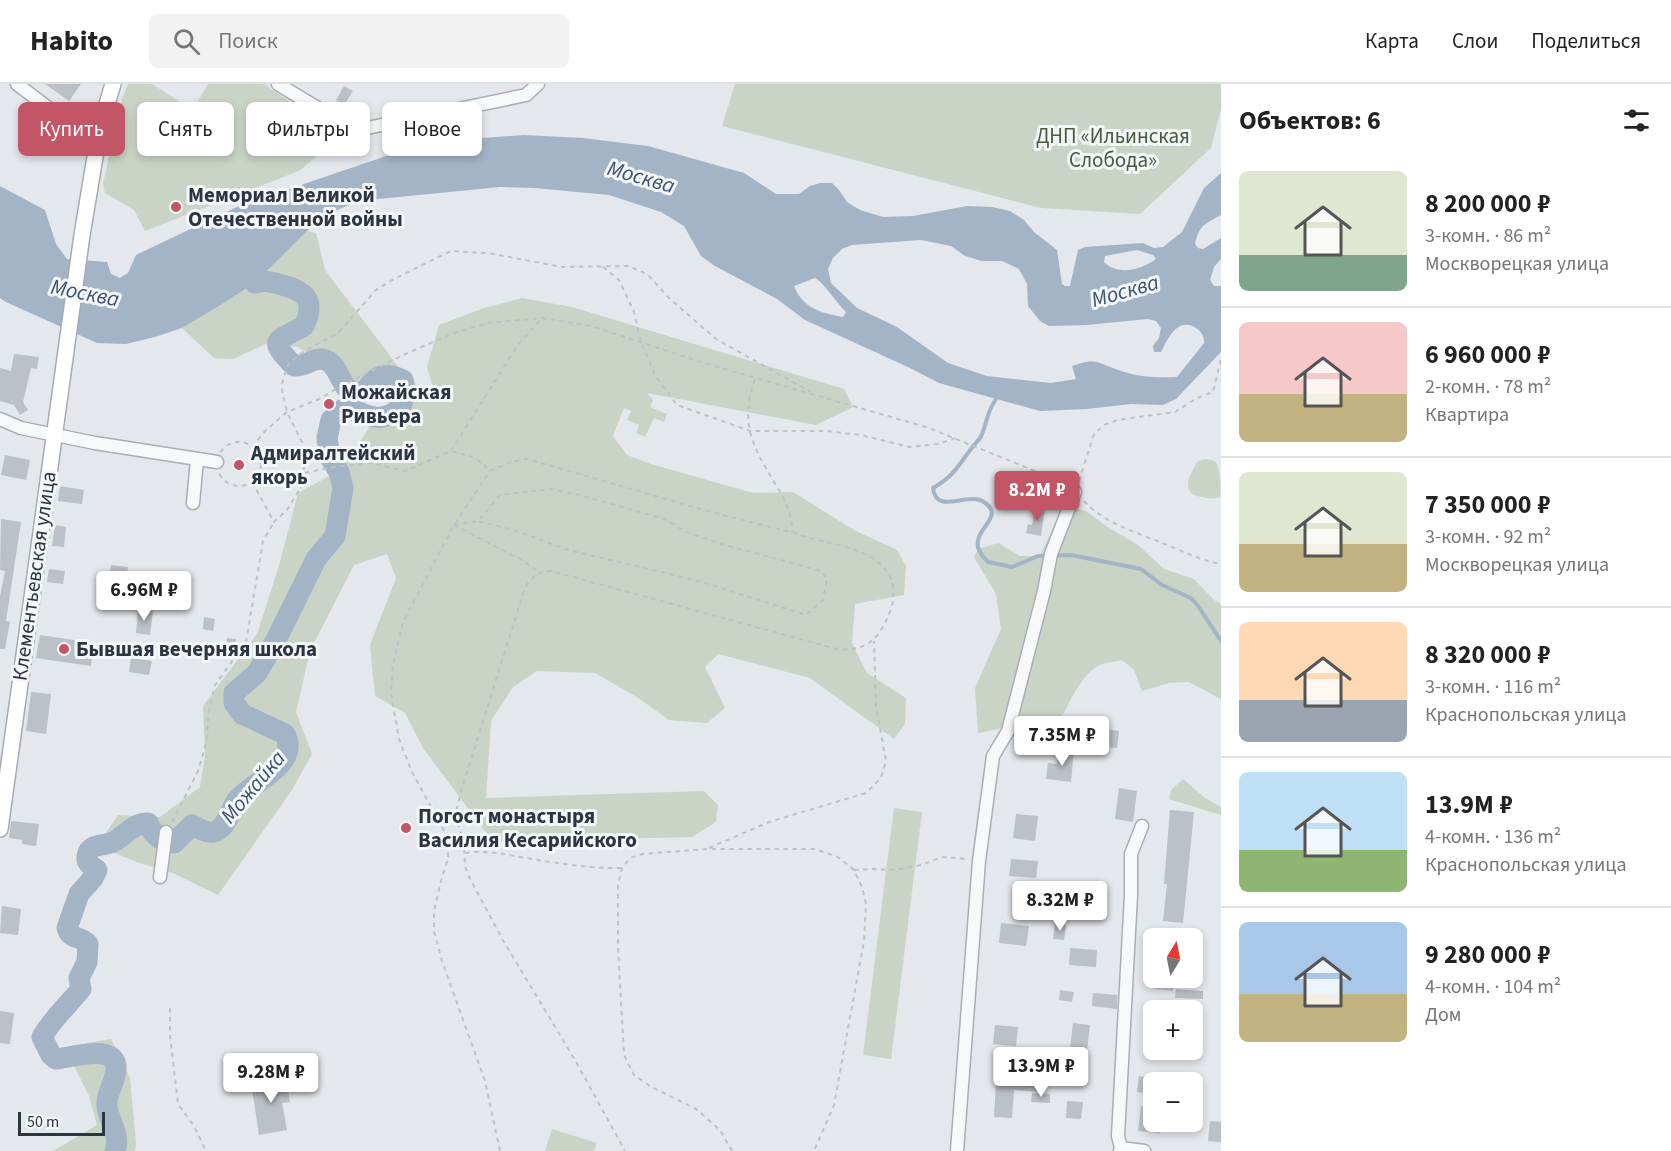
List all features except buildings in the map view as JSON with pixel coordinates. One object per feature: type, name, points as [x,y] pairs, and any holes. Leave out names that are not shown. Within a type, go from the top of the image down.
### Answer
[{"type":"main road","name":"Клементьевская улица","points":[[108,102],[113,84]]},
{"type":"main road","name":"Клементьевская улица","points":[[0,829],[63,363],[95,156]]},
{"type":"street","points":[[17,84],[40,102]]},
{"type":"street","points":[[278,84],[334,118],[367,128],[526,95],[538,84]]},
{"type":"street","points":[[0,419],[21,428],[95,443],[217,462]]},
{"type":"street","points":[[193,503],[198,460]]},
{"type":"street","points":[[957,1151],[979,861],[993,756],[1008,731],[1044,591],[1051,554],[1075,492]]},
{"type":"street","points":[[1142,826],[1131,854],[1131,895],[1118,1136],[1120,1150],[1144,1151]]},
{"type":"street","points":[[160,877],[166,832]]},
{"type":"path","points":[[166,832],[198,771],[207,740],[208,715],[215,685],[246,642],[263,541],[274,522],[287,510],[301,487],[304,473],[303,444],[287,412],[282,390],[283,379],[290,362],[303,352],[338,333],[376,290],[443,253],[462,250],[561,267],[628,266],[647,274],[669,298],[716,339],[815,394]]},
{"type":"path","points":[[603,267],[619,280],[634,312],[641,342],[656,377],[677,405],[750,431],[827,431],[861,435],[909,447],[938,444],[956,438]]},
{"type":"path","points":[[260,472],[304,473],[339,466],[372,463],[405,471],[451,451],[517,346],[542,318]]},
{"type":"path","points":[[252,447],[265,431],[287,412],[319,399],[346,382],[454,333],[488,323],[542,318],[591,326],[956,438],[972,447],[1040,473],[1075,492],[1091,509],[1119,525],[1202,559],[1221,564]]},
{"type":"path","points":[[1075,492],[1094,434],[1104,425],[1117,420],[1175,412],[1197,398],[1210,394],[1213,392],[1221,359]]},
{"type":"path","points":[[756,378],[748,397],[750,431],[756,452],[792,515],[792,532]]},
{"type":"path","points":[[244,442],[252,447],[261,459],[260,472],[252,482],[241,486],[228,484],[219,475],[217,462],[221,451],[231,443],[244,442]]},
{"type":"path","points":[[451,451],[476,458],[490,471]]},
{"type":"path","points":[[500,1151],[485,1081],[442,961],[434,931],[434,911],[450,847],[448,838],[412,772],[399,739],[391,693],[393,665],[403,622],[454,525],[490,471],[511,462],[526,459],[624,486],[681,505],[792,532],[874,557],[886,568],[894,586],[894,603],[874,641],[876,706],[886,761],[881,778],[866,793],[769,822],[707,849]]},
{"type":"path","points":[[252,482],[274,522]]},
{"type":"path","points":[[454,525],[478,521],[517,531],[568,550],[699,581],[806,615],[823,600],[827,579],[821,571],[725,545],[686,531],[665,519],[576,494],[550,489],[500,495],[478,521]]},
{"type":"path","points":[[454,525],[539,572]]},
{"type":"path","points":[[625,1151],[575,1060],[504,942],[470,877],[465,866],[465,853],[455,816],[525,588],[531,578],[539,572],[550,571],[837,649],[848,650],[874,641]]},
{"type":"path","points":[[732,1151],[720,1130],[696,1109],[650,1086],[634,1075],[624,1055],[618,938],[618,885],[622,867],[630,858],[642,854],[707,849],[815,849],[838,857],[854,870],[862,887],[866,904],[861,963],[834,1105],[814,1151]]},
{"type":"path","points":[[465,853],[495,852],[582,867],[622,867]]},
{"type":"path","points":[[854,870],[896,870],[921,865],[942,857],[979,861]]},
{"type":"path","points":[[170,1008],[170,1036],[178,1104],[194,1126],[206,1151]]},
{"type":"green space","points":[[128,84],[152,84],[180,102],[137,102],[137,156],[234,156],[234,102],[198,102],[208,84],[264,84],[290,102],[246,102],[246,156],[317,156],[301,170],[145,231],[134,210],[105,193],[103,184],[109,156],[125,156],[125,102],[121,102]]},
{"type":"green space","name":"ДНП «Ильинская Слобода»","points":[[735,84],[1221,84],[1221,109],[1211,148],[1140,214],[1041,208],[722,126]]},
{"type":"green space","points":[[307,231],[316,233],[325,270],[410,382],[435,394],[427,367],[439,325],[484,308],[522,298],[572,307],[844,389],[853,407],[816,425],[647,393],[653,400],[650,407],[667,414],[664,422],[654,418],[645,437],[636,433],[639,425],[627,420],[631,411],[624,408],[613,436],[627,455],[651,464],[753,493],[793,492],[854,530],[897,550],[906,566],[904,595],[855,604],[852,643],[867,673],[906,698],[905,724],[894,739],[810,678],[718,654],[705,667],[725,708],[707,723],[669,720],[637,697],[595,673],[537,671],[513,687],[491,721],[486,798],[704,791],[718,805],[716,822],[692,837],[493,842],[423,748],[405,713],[375,696],[370,645],[396,578],[387,554],[354,565],[310,651],[296,712],[312,754],[292,790],[218,895],[173,873],[139,863],[97,846],[118,815],[160,817],[200,787],[205,756],[203,706],[257,634],[278,569],[298,493],[342,469],[371,425],[411,417],[298,347],[268,343],[233,359],[214,358],[182,328],[255,283]]},
{"type":"green space","points":[[1206,459],[1215,461],[1217,465],[1220,497],[1212,499],[1194,495],[1188,487],[1198,461]]},
{"type":"green space","points":[[1063,506],[1086,511],[1138,545],[1164,569],[1194,579],[1214,600],[1221,604],[1221,699],[1189,682],[1169,683],[1142,691],[1134,670],[1122,660],[1098,666],[1086,676],[1060,722],[1020,724],[978,733],[975,688],[1001,629],[996,594],[974,557],[978,549],[998,543],[1020,556],[1040,556]]},
{"type":"green space","points":[[1183,779],[1205,798],[1221,807],[1221,815],[1169,799],[1171,790]]},
{"type":"green space","points":[[894,808],[922,812],[891,1059],[863,1055]]},
{"type":"green space","points":[[111,1039],[130,1078],[135,1151],[53,1151],[97,1125],[89,1096],[74,1066],[86,1043]]},
{"type":"green space","points":[[552,1129],[597,1143],[594,1151],[545,1151]]},
{"type":"water","name":"Москва","points":[[524,135],[583,138],[648,146],[744,173],[776,194],[799,194],[810,186],[832,183],[847,202],[860,210],[883,217],[913,216],[967,206],[992,207],[1010,211],[1024,220],[1034,232],[1057,250],[1062,284],[1070,286],[1078,250],[1085,247],[1143,243],[1154,248],[1163,247],[1182,232],[1204,188],[1221,173],[1221,215],[1204,226],[1198,233],[1195,244],[1198,248],[1203,249],[1221,238],[1221,259],[1214,267],[1210,280],[1214,286],[1221,286],[1221,352],[1176,399],[1163,405],[1131,404],[1040,411],[939,383],[805,320],[777,299],[715,266],[701,256],[684,226],[661,212],[609,195],[535,188],[500,187],[358,201],[335,211],[307,231],[255,283],[222,304],[182,328],[126,344],[97,343],[0,298],[0,186],[45,210],[56,244],[67,259],[107,262],[111,274],[120,278],[128,273],[136,255],[239,206],[386,156],[482,156],[482,138]],"holes":[[[921,240],[951,246],[965,256],[982,261],[1002,261],[1019,269],[1027,284],[1028,306],[1040,321],[1049,326],[1148,319],[1156,321],[1161,328],[1159,338],[1153,346],[1154,352],[1161,352],[1172,333],[1177,328],[1186,325],[1199,331],[1204,343],[1177,377],[1134,375],[1093,362],[1072,366],[1076,379],[1051,383],[987,376],[948,363],[897,327],[857,308],[831,283],[828,269],[833,258],[842,249],[852,245]],[[1137,250],[1153,255],[1156,259],[1130,270],[1116,269],[1104,262],[1105,256]],[[815,278],[846,312],[843,317],[827,314],[802,300],[794,286]]]},
{"type":"waterway","name":"Можайка","points":[[115,1151],[117,1139],[107,1106],[116,1064],[112,1058],[94,1053],[56,1059],[51,1055],[42,1037],[81,989],[79,978],[87,962],[88,944],[73,936],[67,928],[79,894],[97,870],[87,861],[88,852],[94,847],[115,841],[143,823],[148,823],[155,835],[164,841],[174,843],[192,825],[205,831],[215,832],[225,824],[237,800],[281,764],[288,745],[285,734],[242,714],[234,703],[234,693],[257,673],[316,559],[335,536],[343,488],[339,472],[330,457],[327,438],[331,420],[343,409],[384,417],[400,409],[406,392],[403,380],[392,376],[378,377],[363,392],[352,392],[331,363],[322,359],[294,366],[280,350],[278,341],[304,326],[309,310],[306,298],[290,287],[269,282],[255,283],[238,258]]},
{"type":"waterway","points":[[996,399],[980,438],[951,475],[933,488],[935,496],[940,500],[946,502],[977,499],[990,507],[991,518],[978,540],[979,549],[986,560],[1012,567],[1038,556],[1071,555],[1141,569],[1162,585],[1191,598],[1221,641]]},
{"type":"place","name":"Мемориал Великой Отечественной войны","points":[[176,207]]},
{"type":"place","name":"Можайская Ривьера","points":[[329,404]]},
{"type":"place","name":"Адмиралтейский якорь","points":[[239,465]]},
{"type":"place","name":"Бывшая вечерняя школа","points":[[64,649]]},
{"type":"place","name":"Погост монастыря Василия Кесарийского","points":[[406,828]]}]
